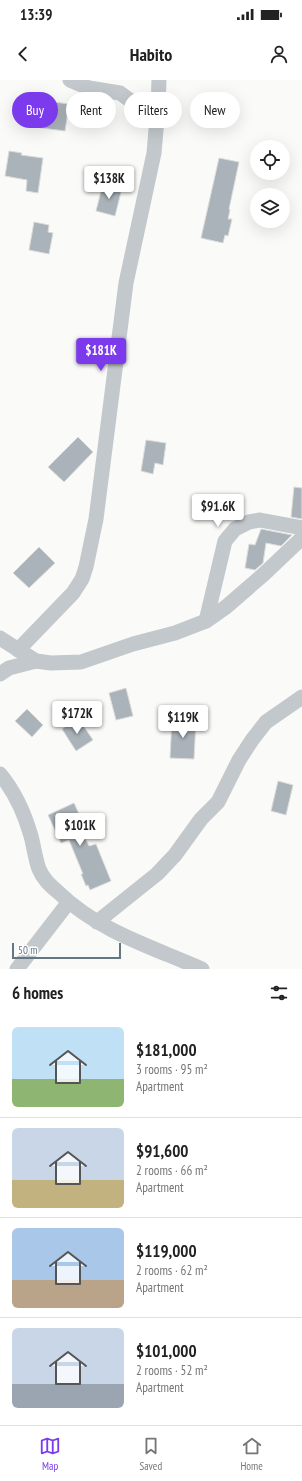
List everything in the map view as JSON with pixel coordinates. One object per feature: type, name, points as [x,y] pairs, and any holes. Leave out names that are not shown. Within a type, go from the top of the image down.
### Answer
[{"type":"street","points":[[70,80],[89,88],[120,93],[124,96]]},
{"type":"street","points":[[158,80],[158,92]]},
{"type":"street","points":[[18,650],[72,593],[82,579],[86,567],[96,519],[126,283],[154,153],[156,128]]},
{"type":"street","points":[[206,621],[225,541],[235,529],[249,522],[260,520],[302,528]]},
{"type":"street","points":[[0,674],[10,668],[36,661],[51,663],[82,662],[133,644],[175,633],[206,621],[226,607],[302,538]]},
{"type":"street","points":[[0,638],[36,661]]},
{"type":"street","points":[[97,922],[157,874],[175,855],[201,819],[220,798],[239,760],[266,722],[302,697]]},
{"type":"street","points":[[0,774],[7,782],[19,808],[30,835],[39,869],[45,880],[68,903],[123,937],[202,969]]},
{"type":"street","points":[[17,969],[68,903]]},
{"type":"building","points":[[58,103],[66,104],[65,131],[42,128],[58,128]]},
{"type":"building","points":[[9,151],[22,153],[21,155],[43,158],[38,193],[26,191],[27,180],[5,176]]},
{"type":"building","points":[[219,158],[239,162],[229,209],[228,219],[232,219],[228,236],[225,235],[223,243],[201,238]]},
{"type":"building","points":[[103,183],[122,188],[115,216],[96,211]]},
{"type":"building","points":[[34,222],[49,225],[48,232],[53,233],[49,254],[29,250]]},
{"type":"building","points":[[78,437],[93,452],[64,482],[48,467]]},
{"type":"building","points":[[146,440],[166,443],[163,465],[155,463],[153,474],[141,471]]},
{"type":"building","points":[[294,487],[302,488],[302,519],[291,517]]},
{"type":"building","points":[[261,529],[292,535],[281,546],[266,543],[263,563],[255,570],[245,568],[249,544],[255,545]]},
{"type":"building","points":[[39,547],[55,563],[29,588],[13,573]]},
{"type":"building","points":[[126,688],[133,716],[116,720],[109,693]]},
{"type":"building","points":[[27,709],[43,725],[32,737],[15,721]]},
{"type":"building","points":[[78,718],[93,740],[76,751],[62,729]]},
{"type":"building","points":[[172,719],[196,720],[194,759],[170,758]]},
{"type":"building","points":[[278,781],[293,785],[286,815],[271,811]]},
{"type":"building","points":[[74,803],[79,814],[74,816],[89,846],[96,844],[111,881],[90,890],[88,885],[86,886],[81,874],[83,874],[69,840],[61,843],[48,815]]}]
